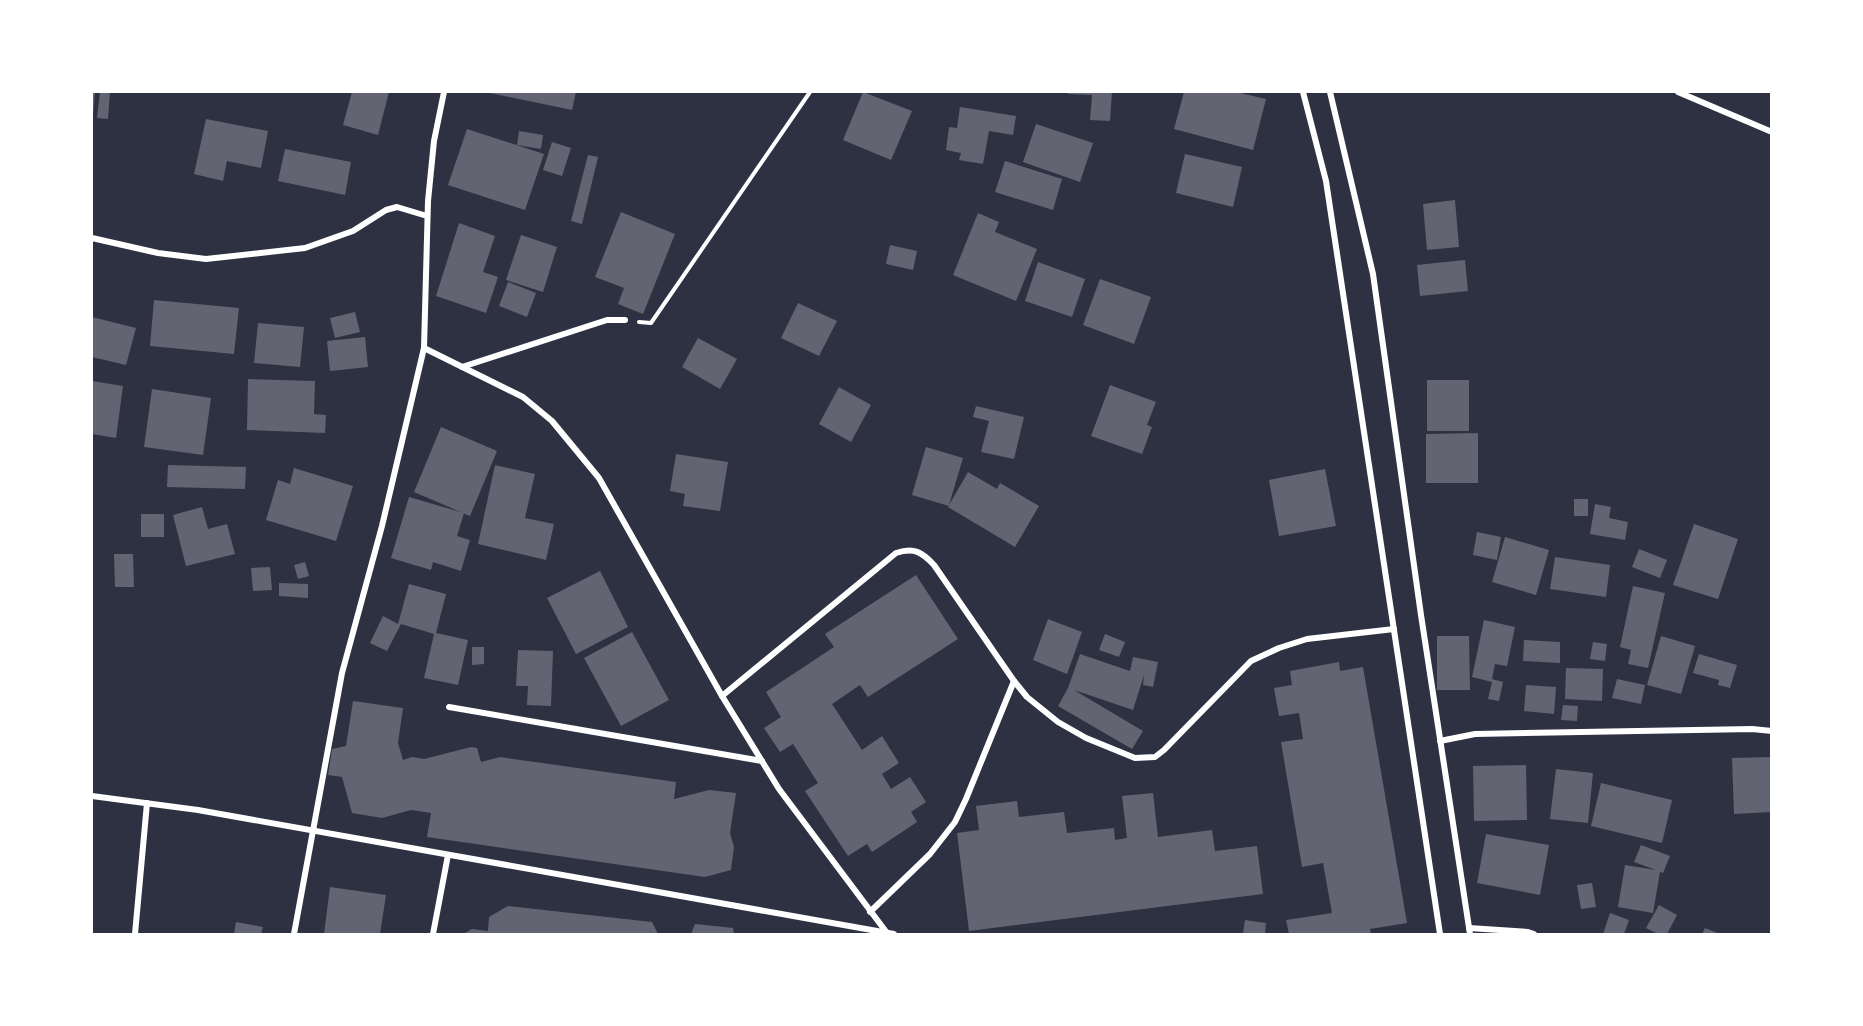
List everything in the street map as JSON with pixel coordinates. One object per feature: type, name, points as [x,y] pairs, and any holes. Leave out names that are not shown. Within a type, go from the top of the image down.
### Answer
[{"type":"street","points":[[294,934],[342,673],[382,526],[424,348],[428,216],[434,141],[444,92]]},
{"type":"street","points":[[1302,92],[1326,181],[1440,934]]},
{"type":"street","points":[[1330,92],[1373,274],[1469,931],[1534,934]]},
{"type":"street","points":[[1678,92],[1772,132]]},
{"type":"street","points":[[92,238],[158,254],[206,259],[305,248],[353,231],[386,210],[397,207],[428,216]]},
{"type":"street","points":[[462,367],[607,320],[625,320]]},
{"type":"street","points":[[424,348],[523,397],[552,421],[599,478],[722,696],[779,789],[870,912],[890,934]]},
{"type":"street","points":[[722,696],[896,553],[907,549],[925,555],[934,565],[1027,697],[1058,722],[1086,738],[1135,758],[1155,758],[1251,661],[1279,648],[1307,639],[1394,629]]},
{"type":"street","points":[[870,912],[930,855],[955,822],[1014,681]]},
{"type":"street","points":[[449,707],[762,761]]},
{"type":"street","points":[[1440,741],[1475,734],[1752,729],[1772,731]]},
{"type":"street","points":[[92,796],[198,810],[890,934]]},
{"type":"street","points":[[135,934],[147,803]]},
{"type":"street","points":[[433,934],[448,855]]},
{"type":"path","points":[[625,320],[651,324],[810,92]]},
{"type":"building","points":[[92,92],[95,92],[93,115],[92,115]]},
{"type":"building","points":[[100,92],[110,92],[108,119],[97,118]]},
{"type":"building","points":[[352,92],[389,92],[378,135],[343,125]]},
{"type":"building","points":[[485,92],[576,92],[572,110]]},
{"type":"building","points":[[863,92],[912,111],[891,160],[843,140]]},
{"type":"building","points":[[1068,92],[1112,92],[1110,121],[1090,120],[1092,95],[1068,94]]},
{"type":"building","points":[[1184,92],[1236,92],[1266,99],[1253,150],[1174,129]]},
{"type":"building","points":[[960,107],[1016,116],[1013,135],[989,131],[983,164],[959,160],[961,153],[946,150],[949,127],[957,128]]},
{"type":"building","points":[[206,119],[268,131],[261,168],[227,161],[223,181],[194,174]]},
{"type":"building","points":[[1036,124],[1093,143],[1080,182],[1023,162]]},
{"type":"building","points":[[467,129],[544,154],[525,210],[448,185]]},
{"type":"building","points":[[519,131],[543,135],[541,149],[517,145]]},
{"type":"building","points":[[552,142],[571,148],[562,176],[543,170]]},
{"type":"building","points":[[285,149],[351,162],[345,195],[278,181]]},
{"type":"building","points":[[1185,154],[1242,167],[1233,207],[1176,193]]},
{"type":"building","points":[[588,155],[598,157],[582,224],[571,221]]},
{"type":"building","points":[[1005,161],[1062,179],[1053,210],[995,192]]},
{"type":"building","points":[[1455,200],[1459,247],[1427,250],[1423,204]]},
{"type":"building","points":[[621,212],[675,234],[643,314],[618,304],[624,288],[595,277]]},
{"type":"building","points":[[978,213],[999,222],[995,232],[1037,249],[1016,301],[953,275]]},
{"type":"building","points":[[459,223],[495,236],[483,272],[498,277],[486,313],[436,296]]},
{"type":"building","points":[[521,235],[557,247],[543,292],[506,280]]},
{"type":"building","points":[[890,245],[917,251],[913,270],[886,264]]},
{"type":"building","points":[[1465,260],[1468,291],[1420,296],[1417,265]]},
{"type":"building","points":[[1038,262],[1085,279],[1072,317],[1025,301]]},
{"type":"building","points":[[1100,279],[1151,297],[1134,344],[1083,325]]},
{"type":"building","points":[[508,282],[536,293],[527,317],[499,306]]},
{"type":"building","points":[[154,300],[239,308],[234,354],[150,346]]},
{"type":"building","points":[[798,303],[837,321],[819,356],[781,338]]},
{"type":"building","points":[[355,312],[360,332],[335,338],[330,318]]},
{"type":"building","points":[[92,317],[136,328],[126,365],[92,357]]},
{"type":"building","points":[[258,323],[304,327],[300,367],[254,363]]},
{"type":"building","points":[[365,337],[368,367],[330,371],[327,341]]},
{"type":"building","points":[[698,338],[737,359],[720,389],[682,367]]},
{"type":"building","points":[[248,379],[315,381],[314,414],[326,415],[325,433],[247,430]]},
{"type":"building","points":[[1427,380],[1469,380],[1469,431],[1427,431]]},
{"type":"building","points":[[92,381],[123,386],[116,438],[92,434]]},
{"type":"building","points":[[1110,385],[1156,402],[1147,425],[1152,427],[1142,454],[1091,436]]},
{"type":"building","points":[[839,387],[871,405],[851,442],[819,424]]},
{"type":"building","points":[[152,389],[211,398],[203,455],[144,447]]},
{"type":"building","points":[[976,406],[1024,417],[1014,459],[981,452],[989,421],[973,417]]},
{"type":"building","points":[[441,427],[497,451],[470,516],[414,492]]},
{"type":"building","points":[[1478,433],[1478,483],[1426,483],[1426,434]]},
{"type":"building","points":[[926,447],[963,458],[949,505],[968,472],[997,489],[1000,483],[1039,506],[1015,547],[949,506],[912,495]]},
{"type":"building","points":[[676,454],[728,462],[720,511],[683,506],[685,494],[670,491]]},
{"type":"building","points":[[168,465],[246,467],[245,489],[167,487]]},
{"type":"building","points":[[495,465],[535,474],[525,518],[554,524],[546,560],[478,544]]},
{"type":"building","points":[[294,468],[353,486],[336,541],[266,520],[278,480],[290,484]]},
{"type":"building","points":[[1325,469],[1336,526],[1279,536],[1269,480]]},
{"type":"building","points":[[409,497],[464,513],[457,536],[470,540],[461,571],[433,562],[431,570],[391,558]]},
{"type":"building","points":[[1574,499],[1588,499],[1588,516],[1574,516]]},
{"type":"building","points":[[1595,504],[1611,507],[1609,518],[1628,522],[1625,540],[1590,534]]},
{"type":"building","points":[[202,507],[208,529],[227,524],[235,554],[186,566],[173,515]]},
{"type":"building","points":[[141,514],[164,514],[164,537],[141,537]]},
{"type":"building","points":[[1694,524],[1738,539],[1718,599],[1673,585]]},
{"type":"building","points":[[1477,532],[1501,537],[1497,560],[1473,555]]},
{"type":"building","points":[[1505,537],[1549,550],[1536,595],[1492,582]]},
{"type":"building","points":[[1639,549],[1667,560],[1660,578],[1632,567]]},
{"type":"building","points":[[114,554],[133,554],[134,587],[115,587]]},
{"type":"building","points":[[1555,557],[1610,565],[1606,597],[1550,589]]},
{"type":"building","points":[[305,562],[309,576],[298,579],[294,565]]},
{"type":"building","points":[[270,567],[272,590],[253,591],[251,568]]},
{"type":"building","points":[[600,571],[628,627],[576,654],[547,598]]},
{"type":"building","points":[[916,575],[958,639],[868,697],[860,685],[832,704],[862,750],[882,736],[899,763],[882,774],[891,789],[910,777],[926,802],[911,812],[917,822],[872,852],[867,844],[848,856],[805,791],[818,783],[793,744],[780,752],[764,728],[781,717],[766,692],[834,647],[825,634]]},
{"type":"building","points":[[279,583],[308,584],[308,598],[279,596]]},
{"type":"building","points":[[409,584],[446,594],[436,633],[468,640],[458,685],[424,678],[434,634],[401,624],[387,651],[370,643],[383,616],[398,624]]},
{"type":"building","points":[[1633,586],[1665,593],[1648,668],[1628,664],[1631,650],[1620,647]]},
{"type":"building","points":[[1048,619],[1082,632],[1067,674],[1033,660]]},
{"type":"building","points":[[1484,620],[1515,627],[1507,666],[1495,664],[1492,679],[1503,682],[1499,701],[1488,699],[1492,682],[1472,677]]},
{"type":"building","points":[[632,632],[669,700],[621,726],[584,658]]},
{"type":"building","points":[[1105,634],[1125,642],[1119,657],[1099,650]]},
{"type":"building","points":[[1437,636],[1469,636],[1470,690],[1437,690]]},
{"type":"building","points":[[1661,636],[1695,646],[1681,694],[1647,685]]},
{"type":"building","points":[[1524,640],[1560,642],[1560,663],[1523,661]]},
{"type":"building","points":[[1593,642],[1607,644],[1605,661],[1590,659]]},
{"type":"building","points":[[472,647],[484,647],[484,664],[472,665]]},
{"type":"building","points":[[518,650],[553,651],[551,706],[527,705],[528,686],[516,686]]},
{"type":"building","points":[[1080,654],[1130,671],[1133,657],[1158,662],[1153,687],[1143,685],[1144,675],[1133,710],[1074,690],[1143,731],[1132,749],[1058,706],[1068,688]]},
{"type":"building","points":[[1699,654],[1737,665],[1730,688],[1718,685],[1719,680],[1693,673]]},
{"type":"building","points":[[1339,662],[1340,671],[1363,667],[1407,923],[1370,929],[1371,934],[1289,934],[1286,920],[1332,913],[1323,863],[1302,867],[1281,742],[1303,739],[1299,713],[1279,716],[1274,688],[1292,685],[1290,671]]},
{"type":"building","points":[[1566,668],[1603,669],[1602,701],[1565,699]]},
{"type":"building","points":[[1617,679],[1645,685],[1641,704],[1612,698]]},
{"type":"building","points":[[1526,685],[1556,687],[1554,714],[1524,711]]},
{"type":"building","points":[[353,701],[403,708],[398,743],[403,760],[412,757],[424,759],[471,747],[477,748],[481,762],[500,757],[676,782],[674,799],[709,790],[736,793],[730,833],[734,847],[731,870],[705,877],[427,837],[431,813],[411,810],[382,818],[352,813],[342,777],[328,775],[332,749],[346,746]]},
{"type":"building","points":[[1563,705],[1578,706],[1577,721],[1561,720]]},
{"type":"building","points":[[1772,757],[1772,812],[1734,814],[1732,758]]},
{"type":"building","points":[[1526,765],[1527,820],[1474,821],[1473,766]]},
{"type":"building","points":[[1556,769],[1593,773],[1588,823],[1550,819]]},
{"type":"building","points":[[1601,783],[1672,800],[1662,843],[1591,826]]},
{"type":"building","points":[[1153,793],[1158,837],[1212,830],[1215,851],[1257,846],[1263,894],[969,931],[957,833],[979,830],[976,806],[1017,801],[1019,817],[1064,812],[1067,833],[1114,828],[1115,840],[1127,838],[1122,796]]},
{"type":"building","points":[[1486,834],[1549,845],[1540,895],[1477,883]]},
{"type":"building","points":[[1641,845],[1670,856],[1663,873],[1660,872],[1653,913],[1618,907],[1625,865],[1656,870],[1634,862]]},
{"type":"building","points":[[1592,883],[1596,907],[1581,909],[1577,885]]},
{"type":"building","points":[[330,887],[386,895],[380,934],[324,934]]},
{"type":"building","points":[[1659,905],[1677,915],[1667,934],[1658,934],[1646,928]]},
{"type":"building","points":[[508,906],[652,922],[658,934],[463,934],[472,929],[488,931],[489,917]]},
{"type":"building","points":[[1610,913],[1629,920],[1624,934],[1603,934]]},
{"type":"building","points":[[1245,920],[1266,923],[1265,934],[1243,934]]},
{"type":"building","points":[[236,922],[263,927],[261,934],[234,934]]},
{"type":"building","points":[[695,924],[733,928],[734,934],[691,934]]},
{"type":"building","points":[[1705,928],[1720,934],[1702,934]]}]
